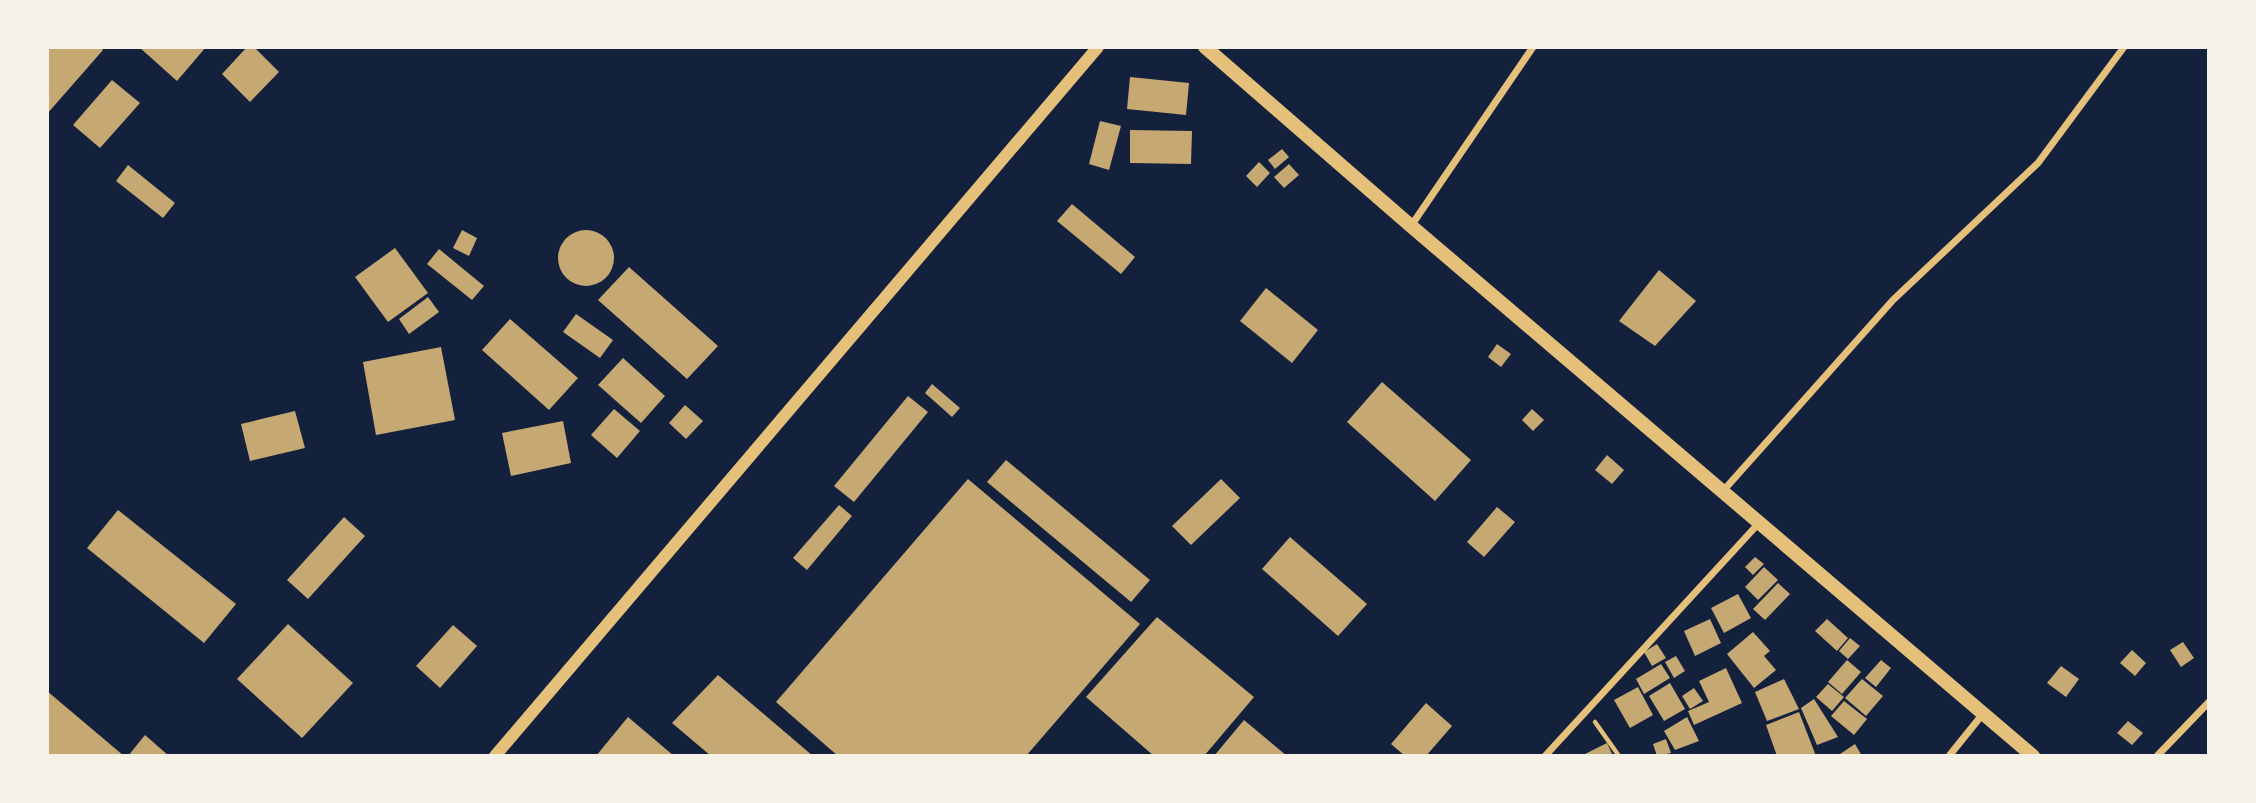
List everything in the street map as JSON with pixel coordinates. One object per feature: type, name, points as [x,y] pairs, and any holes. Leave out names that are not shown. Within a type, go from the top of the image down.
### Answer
[{"type":"main road","points":[[1205,47],[1410,226],[2033,756]]},
{"type":"street","points":[[495,756],[1098,47]]},
{"type":"street","points":[[1410,226],[1533,47]]},
{"type":"street","points":[[1723,491],[1893,300],[2038,163],[2124,47]]},
{"type":"street","points":[[1545,756],[1759,523]]},
{"type":"street","points":[[2157,756],[2209,702]]},
{"type":"street","points":[[1949,756],[1982,715]]},
{"type":"path","points":[[1588,710],[1619,756]]},
{"type":"building","points":[[47,47],[100,47],[103,50],[47,114]]},
{"type":"building","points":[[139,47],[206,47],[177,81]]},
{"type":"building","points":[[247,47],[254,47],[279,72],[250,102],[222,74]]},
{"type":"building","points":[[1130,77],[1189,83],[1186,115],[1127,109]]},
{"type":"building","points":[[112,80],[140,103],[100,148],[73,125]]},
{"type":"building","points":[[1100,121],[1121,126],[1109,170],[1089,164]]},
{"type":"building","points":[[1130,130],[1192,131],[1191,164],[1130,163]]},
{"type":"building","points":[[1282,149],[1289,157],[1275,169],[1268,160]]},
{"type":"building","points":[[1259,162],[1270,173],[1257,187],[1246,176]]},
{"type":"building","points":[[1289,164],[1299,175],[1284,188],[1274,177]]},
{"type":"building","points":[[128,165],[175,203],[163,218],[116,181]]},
{"type":"building","points":[[1072,204],[1135,257],[1121,274],[1057,221]]},
{"type":"building","points":[[462,230],[477,238],[469,256],[453,248]]},
{"type":"building","points":[[581,230],[591,230],[606,238],[612,247],[612,269],[606,278],[591,286],[581,286],[563,274],[558,263],[558,253],[570,235]]},
{"type":"building","points":[[395,248],[428,293],[388,322],[355,277]]},
{"type":"building","points":[[439,249],[484,286],[472,300],[427,264]]},
{"type":"building","points":[[629,267],[718,346],[687,379],[598,300]]},
{"type":"building","points":[[1659,270],[1696,301],[1655,346],[1619,321]]},
{"type":"building","points":[[1266,288],[1318,330],[1292,363],[1240,321]]},
{"type":"building","points":[[428,297],[439,312],[409,334],[399,319]]},
{"type":"building","points":[[576,314],[613,340],[600,358],[563,332]]},
{"type":"building","points":[[510,319],[578,378],[549,410],[482,350]]},
{"type":"building","points":[[1497,344],[1511,354],[1501,367],[1488,357]]},
{"type":"building","points":[[441,347],[455,420],[376,435],[363,362]]},
{"type":"building","points":[[623,358],[665,396],[641,423],[598,385]]},
{"type":"building","points":[[1382,382],[1471,460],[1435,501],[1347,422]]},
{"type":"building","points":[[932,384],[960,408],[952,417],[925,393]]},
{"type":"building","points":[[908,396],[928,412],[854,502],[834,486]]},
{"type":"building","points":[[685,405],[703,421],[686,439],[669,423]]},
{"type":"building","points":[[614,409],[640,431],[617,458],[591,435]]},
{"type":"building","points":[[1532,409],[1544,420],[1533,431],[1522,420]]},
{"type":"building","points":[[295,411],[305,448],[250,461],[241,424]]},
{"type":"building","points":[[563,421],[571,463],[511,476],[502,433]]},
{"type":"building","points":[[1607,455],[1624,470],[1612,484],[1595,470]]},
{"type":"building","points":[[1006,460],[1150,580],[1131,602],[987,482]]},
{"type":"building","points":[[968,479],[1140,624],[1026,756],[838,756],[776,702]]},
{"type":"building","points":[[1221,479],[1240,498],[1191,545],[1172,526]]},
{"type":"building","points":[[839,505],[852,516],[807,570],[793,558]]},
{"type":"building","points":[[1497,507],[1515,522],[1484,557],[1467,542]]},
{"type":"building","points":[[118,510],[236,604],[204,643],[87,548]]},
{"type":"building","points":[[344,517],[365,536],[308,599],[287,580]]},
{"type":"building","points":[[1290,537],[1367,604],[1338,636],[1262,569]]},
{"type":"building","points":[[1755,557],[1764,564],[1753,575],[1745,567]]},
{"type":"building","points":[[1764,567],[1778,580],[1758,600],[1745,587]]},
{"type":"building","points":[[1778,583],[1790,594],[1765,620],[1753,609]]},
{"type":"building","points":[[1738,594],[1751,618],[1724,633],[1711,608]]},
{"type":"building","points":[[1157,617],[1254,697],[1204,756],[1154,756],[1086,697]]},
{"type":"building","points":[[1710,619],[1721,643],[1695,656],[1684,631]]},
{"type":"building","points":[[1827,619],[1848,638],[1837,651],[1815,631]]},
{"type":"building","points":[[288,624],[353,683],[302,738],[237,679]]},
{"type":"building","points":[[453,625],[477,646],[440,688],[416,666]]},
{"type":"building","points":[[1753,632],[1770,651],[1764,656],[1776,670],[1754,688],[1727,654]]},
{"type":"building","points":[[1850,638],[1860,646],[1848,659],[1839,651]]},
{"type":"building","points":[[2183,642],[2194,658],[2181,667],[2170,650]]},
{"type":"building","points":[[1657,644],[1666,658],[1652,666],[1644,652]]},
{"type":"building","points":[[2132,650],[2146,663],[2135,676],[2120,663]]},
{"type":"building","points":[[1676,656],[1685,671],[1674,678],[1665,662]]},
{"type":"building","points":[[1847,660],[1861,672],[1842,694],[1828,682]]},
{"type":"building","points":[[1881,660],[1891,668],[1876,687],[1865,678]]},
{"type":"building","points":[[1661,664],[1670,678],[1644,694],[1636,679]]},
{"type":"building","points":[[2061,666],[2079,679],[2066,697],[2047,683]]},
{"type":"building","points":[[1726,668],[1742,703],[1694,725],[1688,711],[1709,702],[1699,681]]},
{"type":"building","points":[[718,675],[813,756],[711,756],[672,723]]},
{"type":"building","points":[[1784,679],[1799,709],[1767,721],[1755,692]]},
{"type":"building","points":[[1862,679],[1883,696],[1866,716],[1845,698]]},
{"type":"building","points":[[1670,683],[1685,709],[1664,721],[1649,696]]},
{"type":"building","points":[[1828,684],[1844,697],[1832,711],[1816,697]]},
{"type":"building","points":[[1638,687],[1653,715],[1630,728],[1614,700]]},
{"type":"building","points":[[1694,688],[1703,701],[1690,709],[1682,696]]},
{"type":"building","points":[[47,691],[124,756],[47,756]]},
{"type":"building","points":[[1814,699],[1838,737],[1817,745],[1801,708]]},
{"type":"building","points":[[1844,701],[1867,719],[1854,735],[1831,716]]},
{"type":"building","points":[[1426,703],[1452,726],[1426,756],[1405,756],[1391,744]]},
{"type":"building","points":[[1799,712],[1816,756],[1777,756],[1766,725]]},
{"type":"building","points":[[628,717],[674,756],[596,756]]},
{"type":"building","points":[[1687,717],[1699,741],[1675,750],[1664,731]]},
{"type":"building","points":[[1244,720],[1287,756],[1214,756]]},
{"type":"building","points":[[2128,721],[2143,733],[2132,745],[2117,733]]},
{"type":"building","points":[[145,735],[169,756],[128,756]]},
{"type":"building","points":[[1666,739],[1671,753],[1657,756],[1653,744]]},
{"type":"building","points":[[1607,743],[1613,756],[1581,756]]},
{"type":"building","points":[[1855,744],[1862,756],[1837,756]]}]
